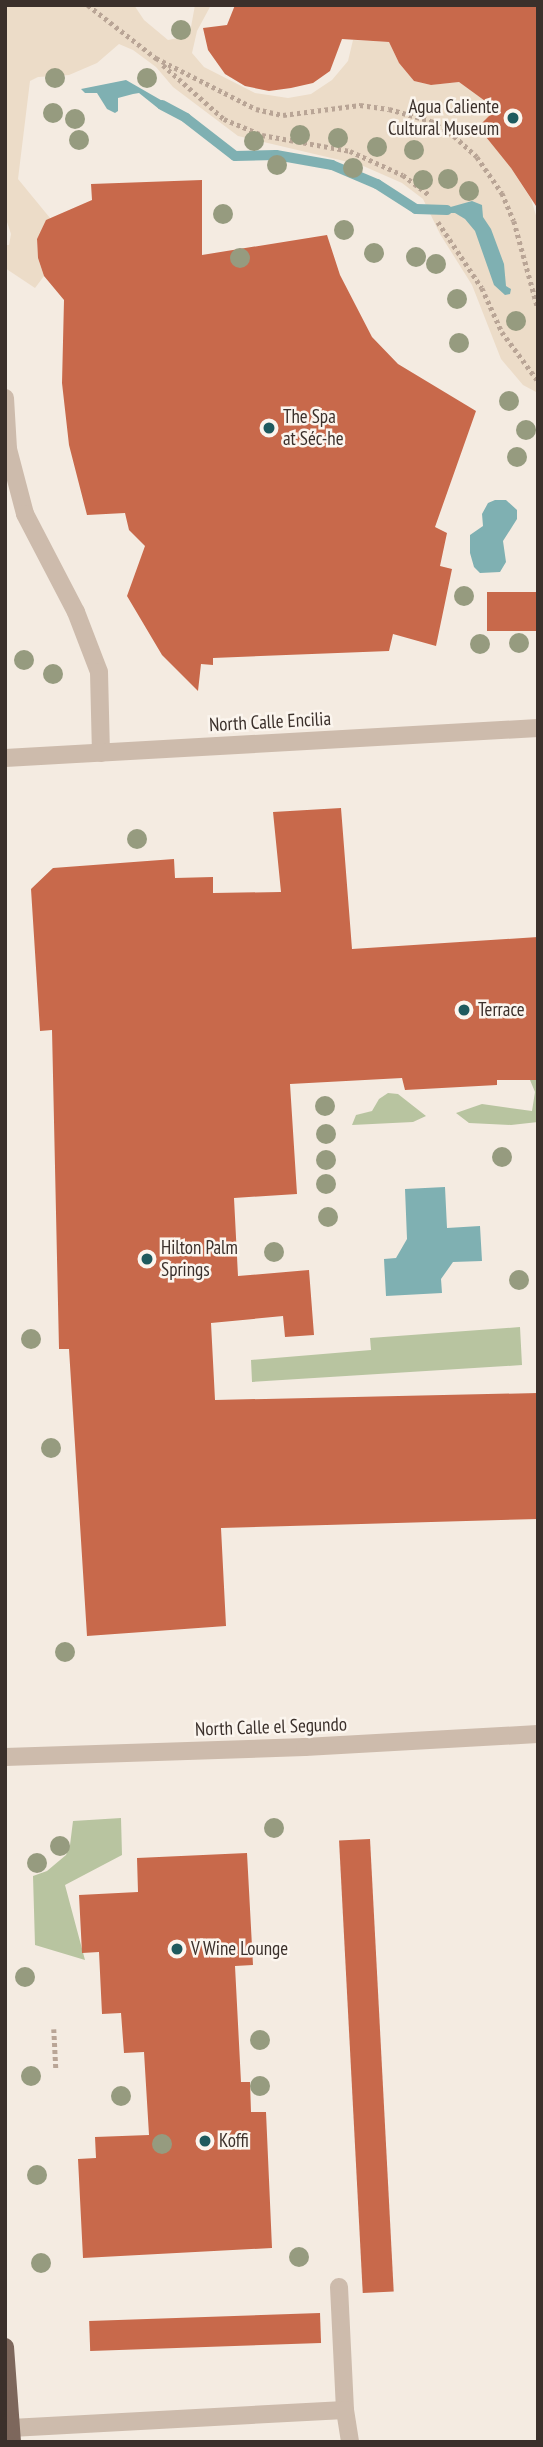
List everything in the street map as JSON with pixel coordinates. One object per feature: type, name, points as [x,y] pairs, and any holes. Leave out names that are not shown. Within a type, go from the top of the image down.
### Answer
[{"type":"main road","points":[[5,2347],[11,2435]]},
{"type":"street","points":[[5,398],[8,449],[24,514],[76,612],[99,672],[101,752]]},
{"type":"street","name":"North Calle Encilia","points":[[5,758],[538,728]]},
{"type":"street","name":"North Calle el Segundo","points":[[5,1757],[305,1747],[538,1734]]},
{"type":"street","points":[[339,2287],[345,2410],[350,2442]]},
{"type":"street","points":[[11,2435],[345,2410]]},
{"type":"path","points":[[88,5],[156,58],[224,120],[262,135],[350,151],[403,175],[430,195]]},
{"type":"path","points":[[156,58],[256,109],[283,115],[360,105],[388,109],[431,121],[454,136],[477,157],[502,193],[514,220],[538,309]]},
{"type":"path","points":[[438,222],[482,288],[502,332],[538,381]]},
{"type":"path","points":[[54,2029],[56,2069]]},
{"type":"green space","points":[[538,1079],[538,1122],[511,1125],[469,1123],[456,1113],[482,1104],[532,1111],[535,1092],[530,1080]]},
{"type":"green space","points":[[388,1093],[398,1094],[426,1116],[413,1122],[352,1125],[356,1115],[372,1111],[379,1099]]},
{"type":"green space","points":[[520,1327],[522,1365],[252,1382],[251,1360],[371,1350],[370,1338]]},
{"type":"green space","points":[[121,1818],[122,1855],[65,1885],[85,1960],[35,1945],[33,1876],[47,1871],[66,1855],[73,1821]]},
{"type":"shaded area","points":[[5,5],[134,5],[144,20],[168,40],[183,37],[191,27],[195,5],[211,5],[197,31],[192,53],[204,67],[255,93],[288,98],[311,94],[332,80],[348,61],[353,40],[389,42],[399,63],[414,81],[431,85],[459,82],[496,109],[511,168],[531,199],[538,222],[538,393],[523,385],[501,359],[472,285],[440,234],[423,199],[402,183],[361,165],[238,136],[173,87],[156,67],[133,50],[119,44],[97,63],[69,75],[38,77],[30,81],[18,179],[50,218],[37,239],[38,258],[44,276],[35,288],[5,268],[5,245],[9,245],[11,234],[5,216]]},
{"type":"water","points":[[126,80],[166,103],[159,109],[139,93],[133,94],[118,98],[118,111],[115,113],[107,109],[97,93],[85,93],[81,89]]},
{"type":"water","points":[[472,201],[482,205],[483,217],[491,229],[504,264],[506,286],[511,289],[510,294],[505,295],[494,285],[475,231],[465,219],[455,213],[448,213],[447,208]]},
{"type":"water","points":[[506,500],[517,510],[517,519],[503,541],[506,562],[500,572],[480,573],[474,567],[470,553],[470,535],[483,526],[482,514],[488,503]]},
{"type":"water","points":[[445,1187],[447,1228],[480,1226],[482,1261],[453,1262],[441,1279],[442,1293],[386,1296],[384,1259],[396,1258],[407,1239],[405,1189]]},
{"type":"building","name":"Agua Caliente Cultural Museum","points":[[235,5],[538,5],[538,209],[511,168],[478,127],[496,109],[459,82],[431,85],[414,81],[399,63],[389,42],[342,39],[330,71],[313,83],[291,88],[269,91],[245,86],[225,74],[208,50],[203,28],[227,25]]},
{"type":"building","name":"The Spa at Séc-he","points":[[202,180],[202,255],[327,235],[340,275],[372,337],[398,364],[476,411],[435,527],[447,533],[440,566],[452,569],[436,646],[393,634],[389,651],[213,658],[213,665],[201,664],[198,691],[162,655],[127,596],[145,546],[129,530],[125,513],[87,515],[69,445],[62,383],[64,300],[44,276],[38,258],[37,239],[46,220],[92,200],[91,184]]},
{"type":"building","points":[[487,592],[538,592],[538,631],[487,631]]},
{"type":"building","name":"Hilton Palm Springs","points":[[341,808],[352,949],[538,937],[538,1080],[497,1080],[497,1085],[405,1090],[402,1078],[290,1084],[297,1194],[234,1198],[238,1276],[309,1270],[314,1335],[285,1337],[283,1316],[211,1323],[215,1400],[538,1393],[538,1519],[221,1528],[226,1626],[87,1636],[69,1349],[59,1349],[52,1030],[40,1031],[31,889],[53,868],[174,859],[175,878],[213,877],[213,893],[281,892],[273,812]]},
{"type":"building","points":[[370,1839],[394,2291],[363,2293],[339,1841]]},
{"type":"building","points":[[247,1853],[253,1965],[235,1966],[241,2082],[250,2082],[251,2112],[266,2112],[272,2248],[83,2258],[78,2159],[96,2158],[95,2137],[149,2135],[144,2052],[124,2053],[121,2013],[102,2014],[99,1952],[82,1953],[79,1895],[138,1892],[137,1858]]},
{"type":"building","points":[[320,2313],[321,2343],[90,2351],[89,2321]]},
{"type":"waterway","points":[[162,105],[186,118],[235,156],[276,155],[332,165],[377,184],[416,209],[447,210]]},
{"type":"place","name":"Agua Caliente Cultural Museum","points":[[513,118]]},
{"type":"place","name":"The Spa at Séc-he","points":[[269,428]]},
{"type":"place","name":"Terrace","points":[[464,1010]]},
{"type":"place","name":"Hilton Palm Springs","points":[[147,1259]]},
{"type":"place","name":"V Wine Lounge","points":[[177,1949]]},
{"type":"place","name":"Koffi","points":[[205,2141]]}]
